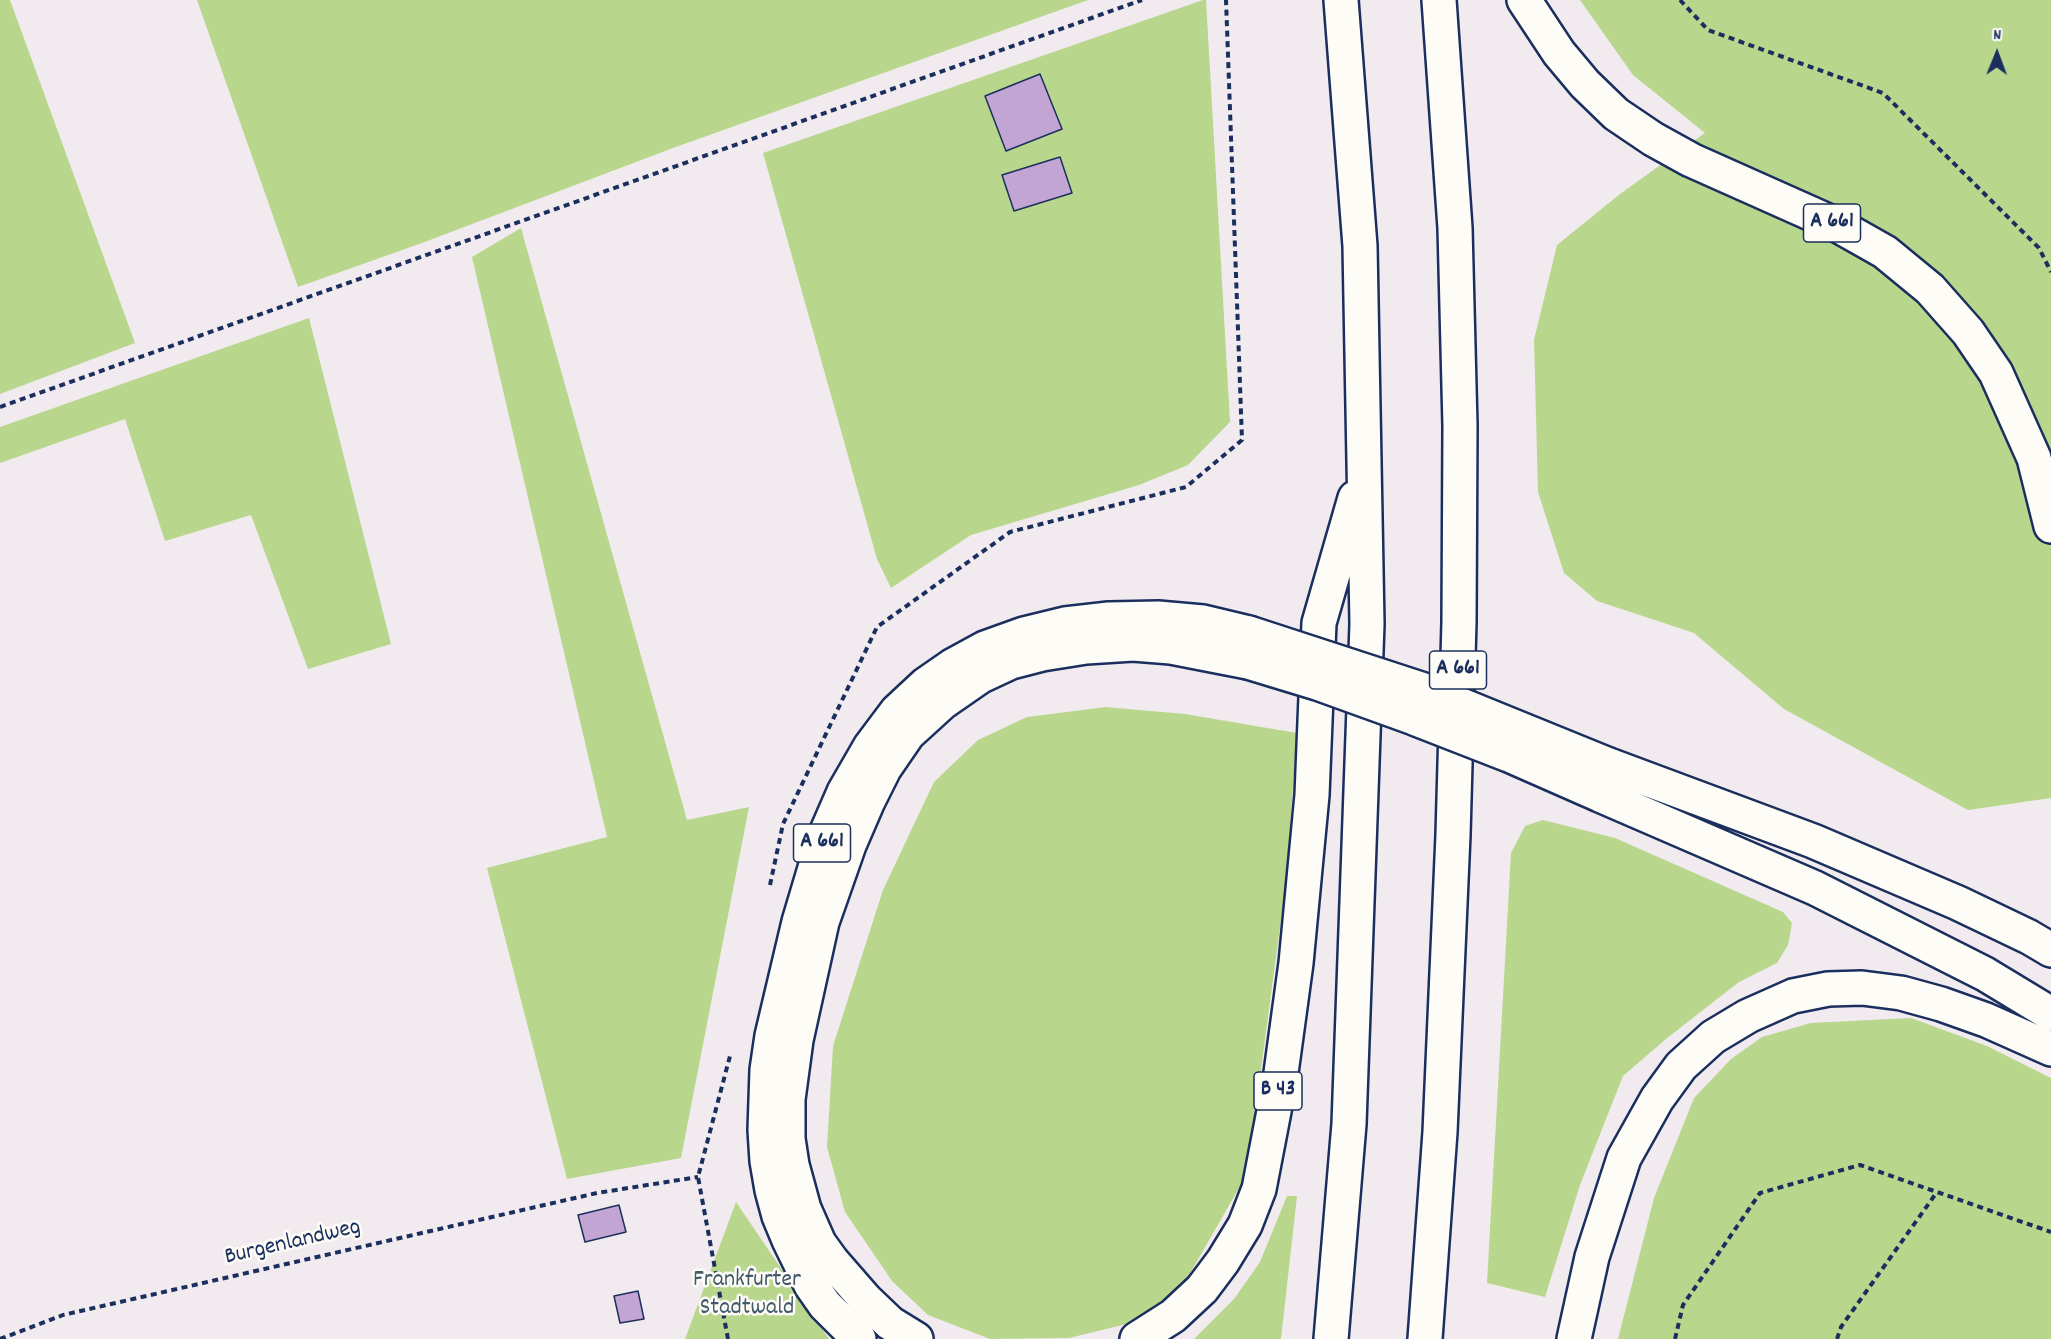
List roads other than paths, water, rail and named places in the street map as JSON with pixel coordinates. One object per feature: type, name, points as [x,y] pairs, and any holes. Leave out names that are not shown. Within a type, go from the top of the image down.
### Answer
[{"type":"highway","points":[[1331,1339],[1349,1124],[1367,624],[1360,246],[1341,0]]},
{"type":"highway","name":"A 661","points":[[1425,1339],[1440,1132],[1459,622],[1460,426],[1455,228],[1439,0]]},
{"type":"highway","name":"A 661","points":[[1524,0],[1535,20],[1559,53],[1616,114],[1653,139],[1691,160],[1839,226],[1885,252],[1930,290],[1968,332],[1996,373],[2034,459],[2051,526]]},
{"type":"highway","name":"B 43","points":[[1137,1339],[1173,1316],[1202,1289],[1223,1261],[1245,1225],[1258,1189],[1280,1080],[1296,963],[1312,795],[1319,623],[1364,464]]},
{"type":"highway","name":"A 661","points":[[859,1339],[825,1305],[811,1285],[789,1240],[772,1190],[767,1161],[765,1130],[767,1070],[772,1036],[799,922],[824,838],[844,792],[870,747],[897,711],[926,684],[952,666],[985,648],[1034,632],[1065,624],[1109,619],[1158,618],[1203,622],[1249,647],[1427,691],[1985,974],[2051,1014]]},
{"type":"highway","points":[[916,1339],[890,1323],[866,1300],[819,1243],[804,1209],[792,1165],[788,1139],[788,1099],[796,1040],[822,922],[849,845],[868,801],[884,769],[908,734],[942,703],[981,675],[1011,662],[1086,647],[1133,644],[1171,647],[1249,647]]},
{"type":"highway","name":"A 661","points":[[1604,780],[1813,841],[1959,903],[2051,950]]},
{"type":"highway","points":[[1574,1339],[1592,1257],[1624,1158],[1657,1099],[1682,1066],[1713,1037],[1748,1016],[1793,996],[1828,989],[1862,988],[1901,993],[1941,1004],[1986,1020],[2051,1049]]},
{"type":"park label","name":"Frankfurter Stadtwald","points":[[747,1296]]}]
